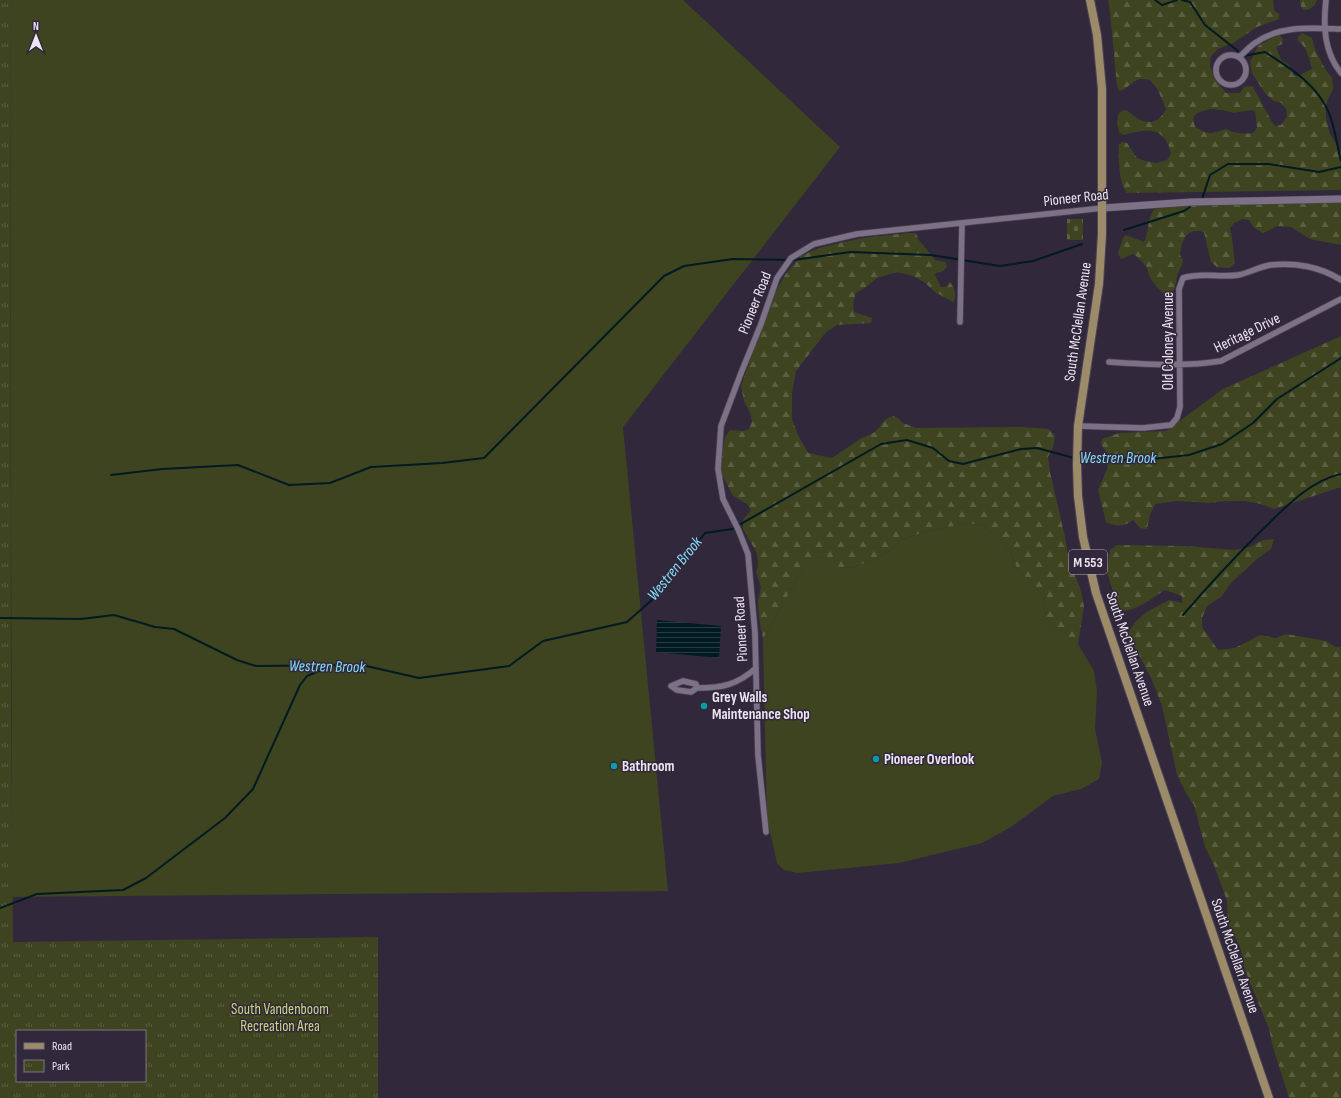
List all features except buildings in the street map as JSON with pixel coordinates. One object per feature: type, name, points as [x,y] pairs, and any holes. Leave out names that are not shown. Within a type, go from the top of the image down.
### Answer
[{"type":"main road","name":"South McClellan Avenue","points":[[1090,0],[1097,35],[1102,89],[1103,208],[1099,284],[1078,426],[1078,496],[1083,537],[1096,593],[1269,1098]]},
{"type":"street","points":[[1326,0],[1324,28],[1329,52],[1341,73]]},
{"type":"street","points":[[1239,58],[1255,42],[1282,31],[1301,28],[1341,29]]},
{"type":"street","points":[[1230,55],[1239,58],[1245,65],[1245,75],[1234,84],[1224,83],[1217,76],[1216,71],[1218,62],[1230,55]]},
{"type":"street","name":"Pioneer Road","points":[[766,832],[758,755],[755,633],[748,554],[738,529],[723,499],[718,469],[721,426],[740,373],[761,324],[777,278],[791,258],[814,244],[857,234],[1103,208],[1198,202],[1341,200]]},
{"type":"street","points":[[960,322],[962,223]]},
{"type":"street","name":"Old Coloney Avenue","points":[[1078,426],[1143,428],[1171,425],[1177,418],[1180,407],[1179,289],[1183,278],[1194,275],[1238,275],[1270,265],[1289,264],[1310,267],[1330,273],[1341,280]]},
{"type":"street","name":"Heritage Drive","points":[[1109,362],[1180,365],[1221,361],[1341,299]]},
{"type":"street","points":[[697,688],[716,688],[734,683],[756,668]]},
{"type":"green space","name":"South Vandenboom Recreation Area","points":[[0,0],[10,0],[11,719],[13,942],[378,937],[378,1098],[0,1098]]},
{"type":"green space","points":[[10,0],[683,0],[840,147],[623,427],[668,891],[12,897]]},
{"type":"green space","points":[[1108,0],[1273,0],[1274,10],[1279,14],[1279,19],[1257,27],[1233,43],[1218,49],[1211,56],[1210,66],[1214,78],[1226,93],[1240,93],[1244,87],[1253,87],[1272,122],[1275,126],[1281,125],[1287,117],[1286,108],[1281,103],[1274,101],[1265,93],[1252,73],[1250,62],[1258,46],[1279,35],[1283,39],[1282,44],[1276,47],[1280,57],[1282,61],[1290,66],[1293,75],[1297,76],[1312,69],[1304,46],[1298,41],[1298,37],[1302,33],[1312,38],[1315,49],[1325,69],[1332,78],[1333,89],[1326,104],[1326,119],[1330,134],[1341,152],[1341,190],[1127,193],[1122,184],[1119,162],[1119,144],[1122,142],[1127,143],[1137,158],[1145,161],[1156,163],[1167,160],[1171,154],[1164,138],[1153,131],[1139,131],[1123,135],[1119,132],[1117,123],[1119,113],[1124,110],[1141,120],[1150,122],[1161,117],[1166,109],[1158,90],[1150,80],[1140,79],[1125,89],[1119,91],[1117,86]],"holes":[[[1210,109],[1234,113],[1250,110],[1255,111],[1257,128],[1253,133],[1246,134],[1236,133],[1227,129],[1214,133],[1208,133],[1196,128],[1193,119],[1196,114]]]},
{"type":"green space","points":[[1300,0],[1317,0],[1312,7],[1304,10],[1301,7]]},
{"type":"green space","points":[[1341,202],[1341,245],[1310,239],[1291,227],[1277,226],[1263,233],[1254,228],[1249,220],[1243,219],[1234,223],[1230,228],[1235,263],[1230,268],[1217,267],[1211,262],[1204,232],[1193,231],[1189,233],[1182,244],[1180,255],[1183,261],[1174,289],[1166,297],[1152,280],[1147,267],[1137,257],[1133,254],[1121,259],[1118,253],[1123,238],[1126,235],[1144,242],[1150,217],[1154,209],[1180,206]]},
{"type":"green space","points":[[1067,219],[1083,219],[1083,240],[1067,240]]},
{"type":"green space","points":[[916,233],[918,239],[935,260],[946,262],[947,267],[935,275],[941,287],[946,287],[950,282],[952,285],[955,294],[953,302],[935,292],[924,282],[913,276],[897,272],[877,278],[856,293],[853,303],[854,312],[872,318],[871,323],[837,325],[826,332],[796,371],[792,393],[792,419],[798,435],[808,453],[832,458],[860,439],[875,432],[886,419],[893,416],[898,418],[903,423],[916,428],[1022,427],[1049,429],[1055,436],[1053,447],[1048,457],[1050,472],[1069,560],[1080,588],[1084,606],[1078,644],[1065,633],[1051,626],[1045,611],[1043,595],[1017,568],[1005,543],[982,525],[967,523],[924,532],[901,540],[890,551],[875,559],[854,567],[841,568],[821,556],[801,572],[763,639],[759,618],[758,601],[761,587],[756,572],[758,566],[757,553],[743,529],[743,520],[751,510],[747,504],[733,496],[721,473],[721,457],[725,437],[730,430],[743,431],[749,429],[752,421],[744,401],[741,386],[773,296],[785,275],[801,256],[819,248],[839,243],[863,238]]},
{"type":"green space","points":[[1341,336],[1341,487],[1274,509],[1261,504],[1245,501],[1209,503],[1177,501],[1155,504],[1150,515],[1147,529],[1140,528],[1133,520],[1120,526],[1106,522],[1098,490],[1108,467],[1107,453],[1101,444],[1102,439],[1119,433],[1166,431],[1223,389]]},
{"type":"green space","points":[[967,523],[982,525],[1005,543],[1017,568],[1043,595],[1045,611],[1051,626],[1065,633],[1078,644],[1094,671],[1097,691],[1095,729],[1102,763],[1099,779],[1081,789],[1053,796],[1011,827],[982,843],[899,863],[797,873],[784,870],[777,863],[767,819],[763,639],[801,572],[812,561],[821,556],[841,568],[854,567],[875,559],[890,551],[901,540],[924,532]]},
{"type":"green space","points":[[1274,539],[1271,549],[1257,559],[1231,583],[1221,597],[1207,606],[1202,618],[1202,627],[1218,650],[1235,648],[1260,635],[1276,638],[1286,634],[1326,641],[1335,647],[1341,647],[1341,1098],[1289,1098],[1269,1029],[1245,970],[1240,946],[1230,929],[1227,901],[1214,865],[1205,847],[1194,805],[1177,775],[1162,706],[1152,680],[1128,634],[1135,622],[1147,612],[1169,600],[1182,603],[1182,596],[1165,590],[1143,604],[1130,610],[1119,610],[1107,572],[1110,550],[1117,545],[1185,546],[1234,550],[1250,547],[1263,540]]},
{"type":"water","points":[[657,620],[721,626],[719,658],[656,652]]},
{"type":"waterway","points":[[1155,0],[1162,5],[1177,0]]},
{"type":"waterway","points":[[1182,0],[1190,2],[1205,25],[1238,51]]},
{"type":"waterway","points":[[1244,56],[1265,52],[1293,71],[1310,85],[1324,103],[1329,113],[1341,161]]},
{"type":"waterway","points":[[1202,199],[1210,175],[1228,164],[1269,164],[1319,172],[1341,167]]},
{"type":"waterway","points":[[1124,230],[1184,211],[1190,207]]},
{"type":"waterway","points":[[111,475],[162,469],[238,465],[289,485],[330,483],[371,467],[442,463],[484,458],[664,276],[684,266],[733,259],[794,260],[850,252],[931,255],[1000,266],[1033,261],[1082,244]]},
{"type":"waterway","name":"Westren Brook","points":[[1078,459],[1143,460],[1189,455],[1222,444],[1253,423],[1277,399],[1341,358]]},
{"type":"waterway","name":"Westren Brook","points":[[0,618],[81,619],[114,615],[155,627],[174,629],[237,660],[256,666],[362,665],[419,678],[509,666],[543,641],[627,622],[653,599],[705,533],[732,529],[881,444],[907,440],[933,448],[949,461],[963,464],[1021,449],[1037,448],[1074,458]]},
{"type":"waterway","points":[[1183,615],[1230,562],[1297,497],[1317,483],[1341,474]]},
{"type":"waterway","points":[[0,908],[37,894],[123,890],[146,878],[225,818],[253,789],[300,685],[307,676],[331,666]]},
{"type":"place","name":"Grey Walls Maintenance Shop","points":[[704,706]]},
{"type":"place","name":"Pioneer Overlook","points":[[876,759]]},
{"type":"place","name":"Bathroom","points":[[614,766]]}]
